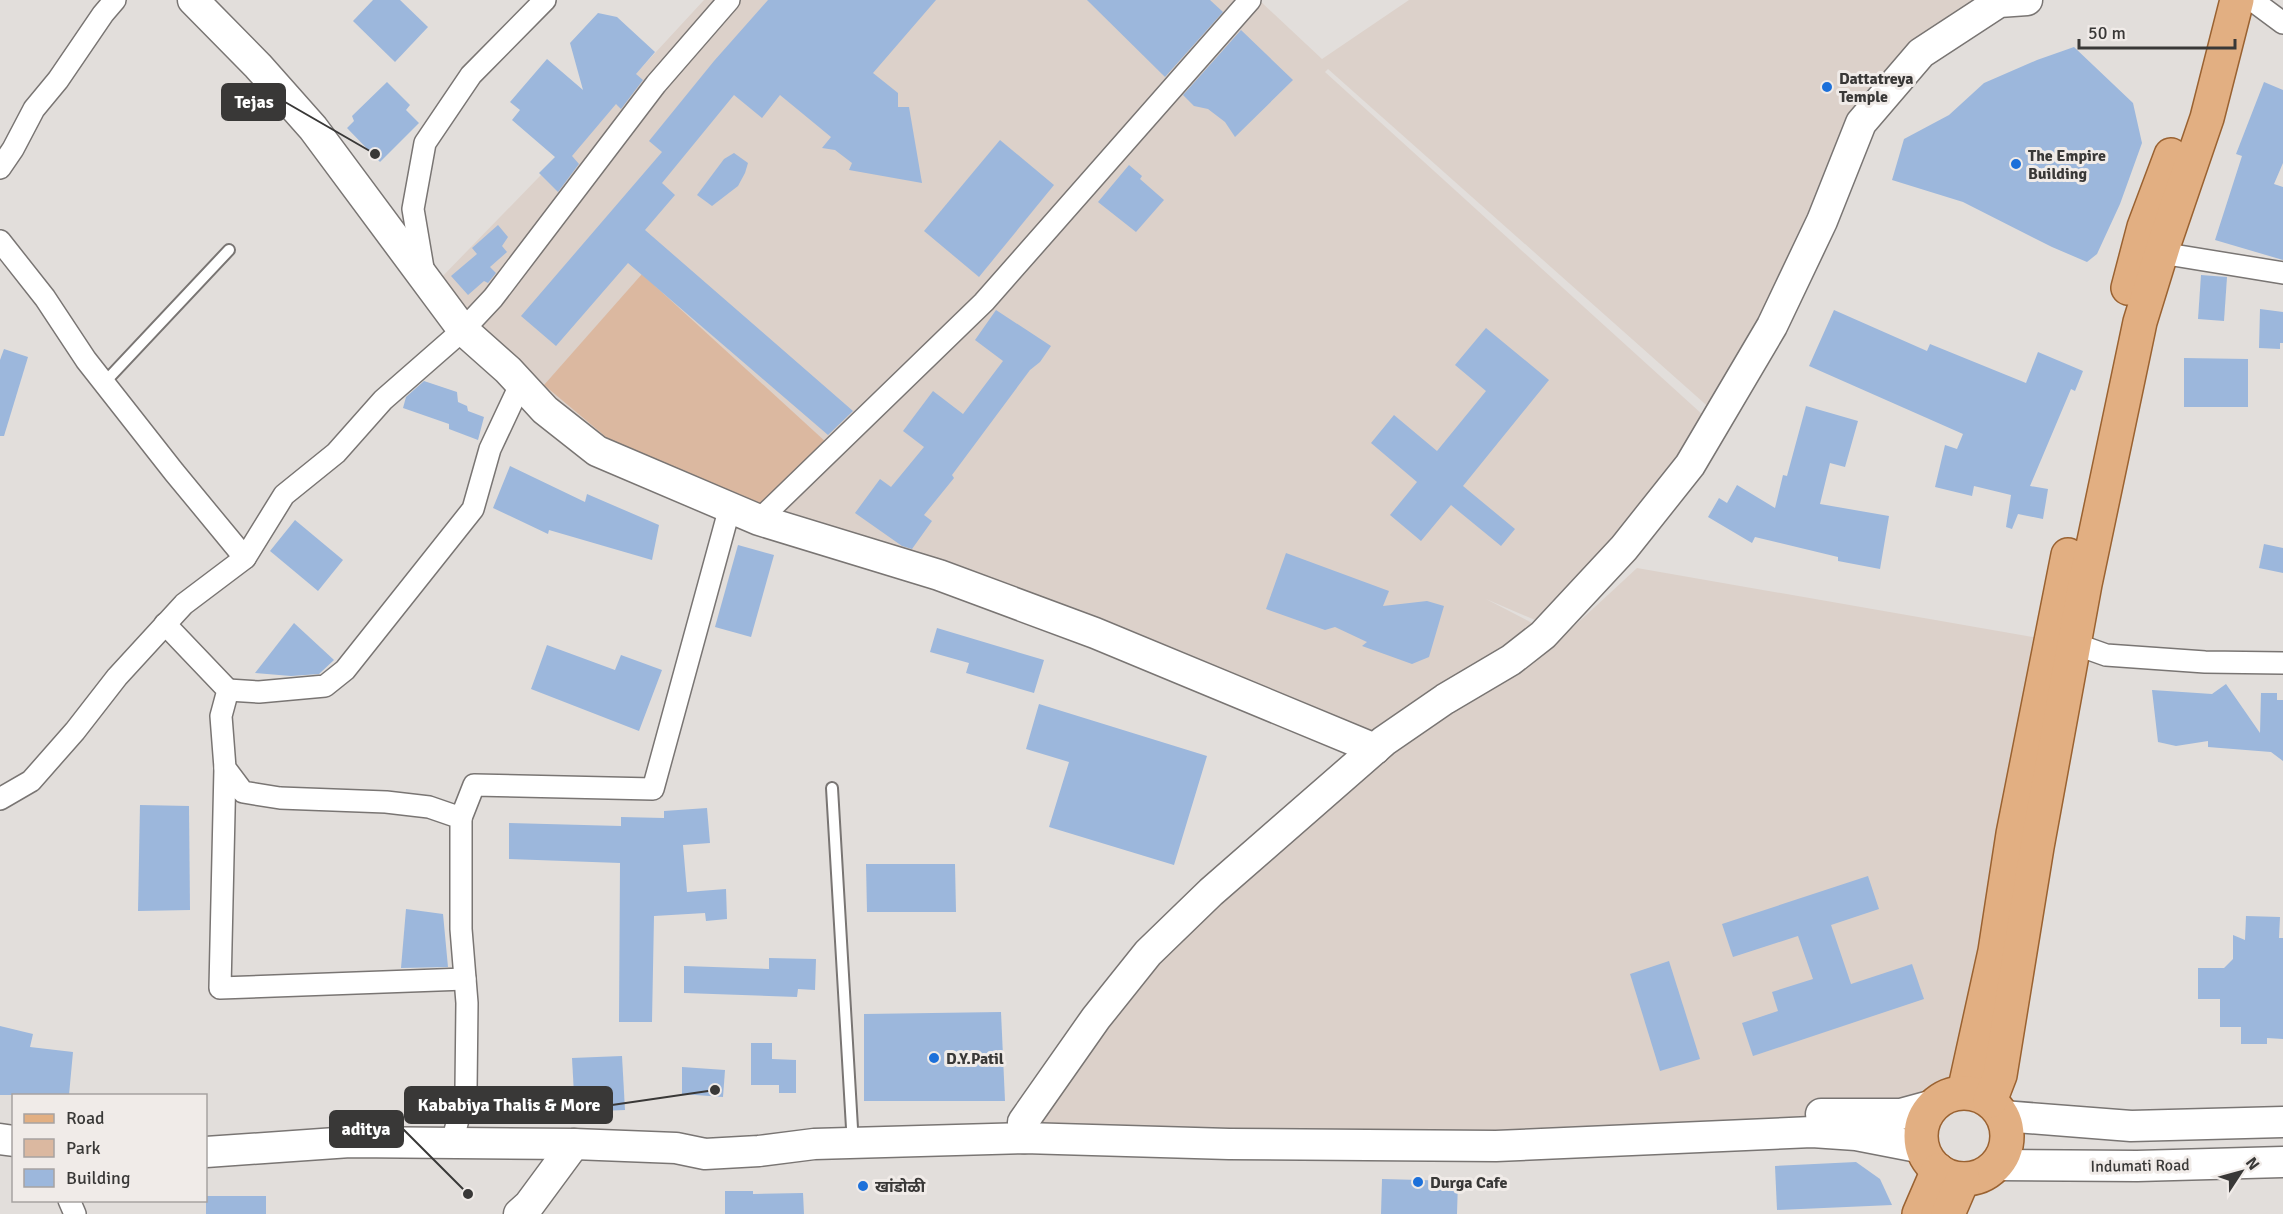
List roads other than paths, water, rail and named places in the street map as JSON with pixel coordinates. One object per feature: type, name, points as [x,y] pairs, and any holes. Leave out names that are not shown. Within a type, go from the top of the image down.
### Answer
[{"type":"main road","points":[[193,0],[258,66],[313,128],[463,330],[521,383],[545,410],[597,451],[759,520],[959,582],[1095,633],[1375,749]]},
{"type":"main road","points":[[1024,1130],[1096,1018],[1148,953],[1215,888],[1287,828],[1375,749],[1445,699],[1520,654],[1551,626],[1639,530],[1690,465],[1772,326],[1822,221],[1861,123],[1921,53],[1999,2],[2027,0]]},
{"type":"main road","points":[[676,1148],[682,1138],[692,1133],[852,1128],[1024,1130],[1229,1144],[1496,1146],[1812,1132],[1856,1135],[1941,1166],[1983,1175],[1996,1165],[2005,1150],[2007,1133],[1986,1103],[1995,951],[2013,834],[2045,669],[2112,348],[2144,227],[2187,111],[2220,0]]},
{"type":"main road","points":[[1986,1103],[2000,1075],[2037,848],[2075,644],[2140,322],[2206,118],[2237,0]]},
{"type":"main road","points":[[1948,1214],[1941,1166],[1921,1132],[1925,1118],[1934,1105],[1946,1096],[2131,1126],[2283,1122]]},
{"type":"main road","points":[[207,1152],[350,1142],[452,1142],[676,1148],[705,1154],[1024,1130],[1360,1124],[1501,1127],[1723,1117],[1901,1114],[1934,1105]]},
{"type":"main road","points":[[519,1214],[529,1206],[574,1144]]},
{"type":"main road","name":"Indumati Road","points":[[1996,1165],[2137,1166],[2283,1162]]},
{"type":"main road","points":[[1919,1214],[1941,1166]]},
{"type":"street","points":[[0,168],[34,109],[58,80],[115,0]]},
{"type":"street","points":[[424,276],[412,209],[425,143],[471,75],[545,0]]},
{"type":"street","points":[[0,799],[31,781],[75,731],[117,677],[184,604],[245,558],[284,495],[336,453],[383,400],[463,330],[492,298],[656,84],[729,0]]},
{"type":"street","points":[[759,520],[984,302],[1250,0]]},
{"type":"street","points":[[2252,0],[2283,23]]},
{"type":"street","points":[[0,241],[45,298],[86,360],[245,558]]},
{"type":"street","points":[[2161,253],[2283,273]]},
{"type":"street","points":[[165,624],[228,690],[259,692],[325,686],[345,670],[473,509],[490,449],[521,383]]},
{"type":"street","points":[[452,1142],[466,1090],[467,1003],[461,929],[461,818],[474,785],[653,789],[729,507]]},
{"type":"street","points":[[2075,644],[2106,655],[2205,662],[2283,663]]},
{"type":"street","points":[[228,690],[221,716],[225,768],[220,988],[465,979]]},
{"type":"street","points":[[225,768],[243,792],[280,798],[386,802],[429,807],[461,818]]},
{"type":"lane","points":[[104,383],[229,250]]},
{"type":"lane","points":[[832,788],[852,1128]]},
{"type":"place","name":"Dattatreya Temple","points":[[1827,87]]},
{"type":"place","name":"Tejas","points":[[375,154]]},
{"type":"place","name":"The Empire Building","points":[[2016,164]]},
{"type":"place","name":"D.Y.Patil","points":[[934,1058]]},
{"type":"place","name":"Kababiya Thalis & More","points":[[715,1090]]},
{"type":"place","name":"Durga Cafe","points":[[1418,1182]]},
{"type":"place","name":"खांडोळी","points":[[863,1186]]},
{"type":"place","name":"aditya","points":[[468,1194]]}]
